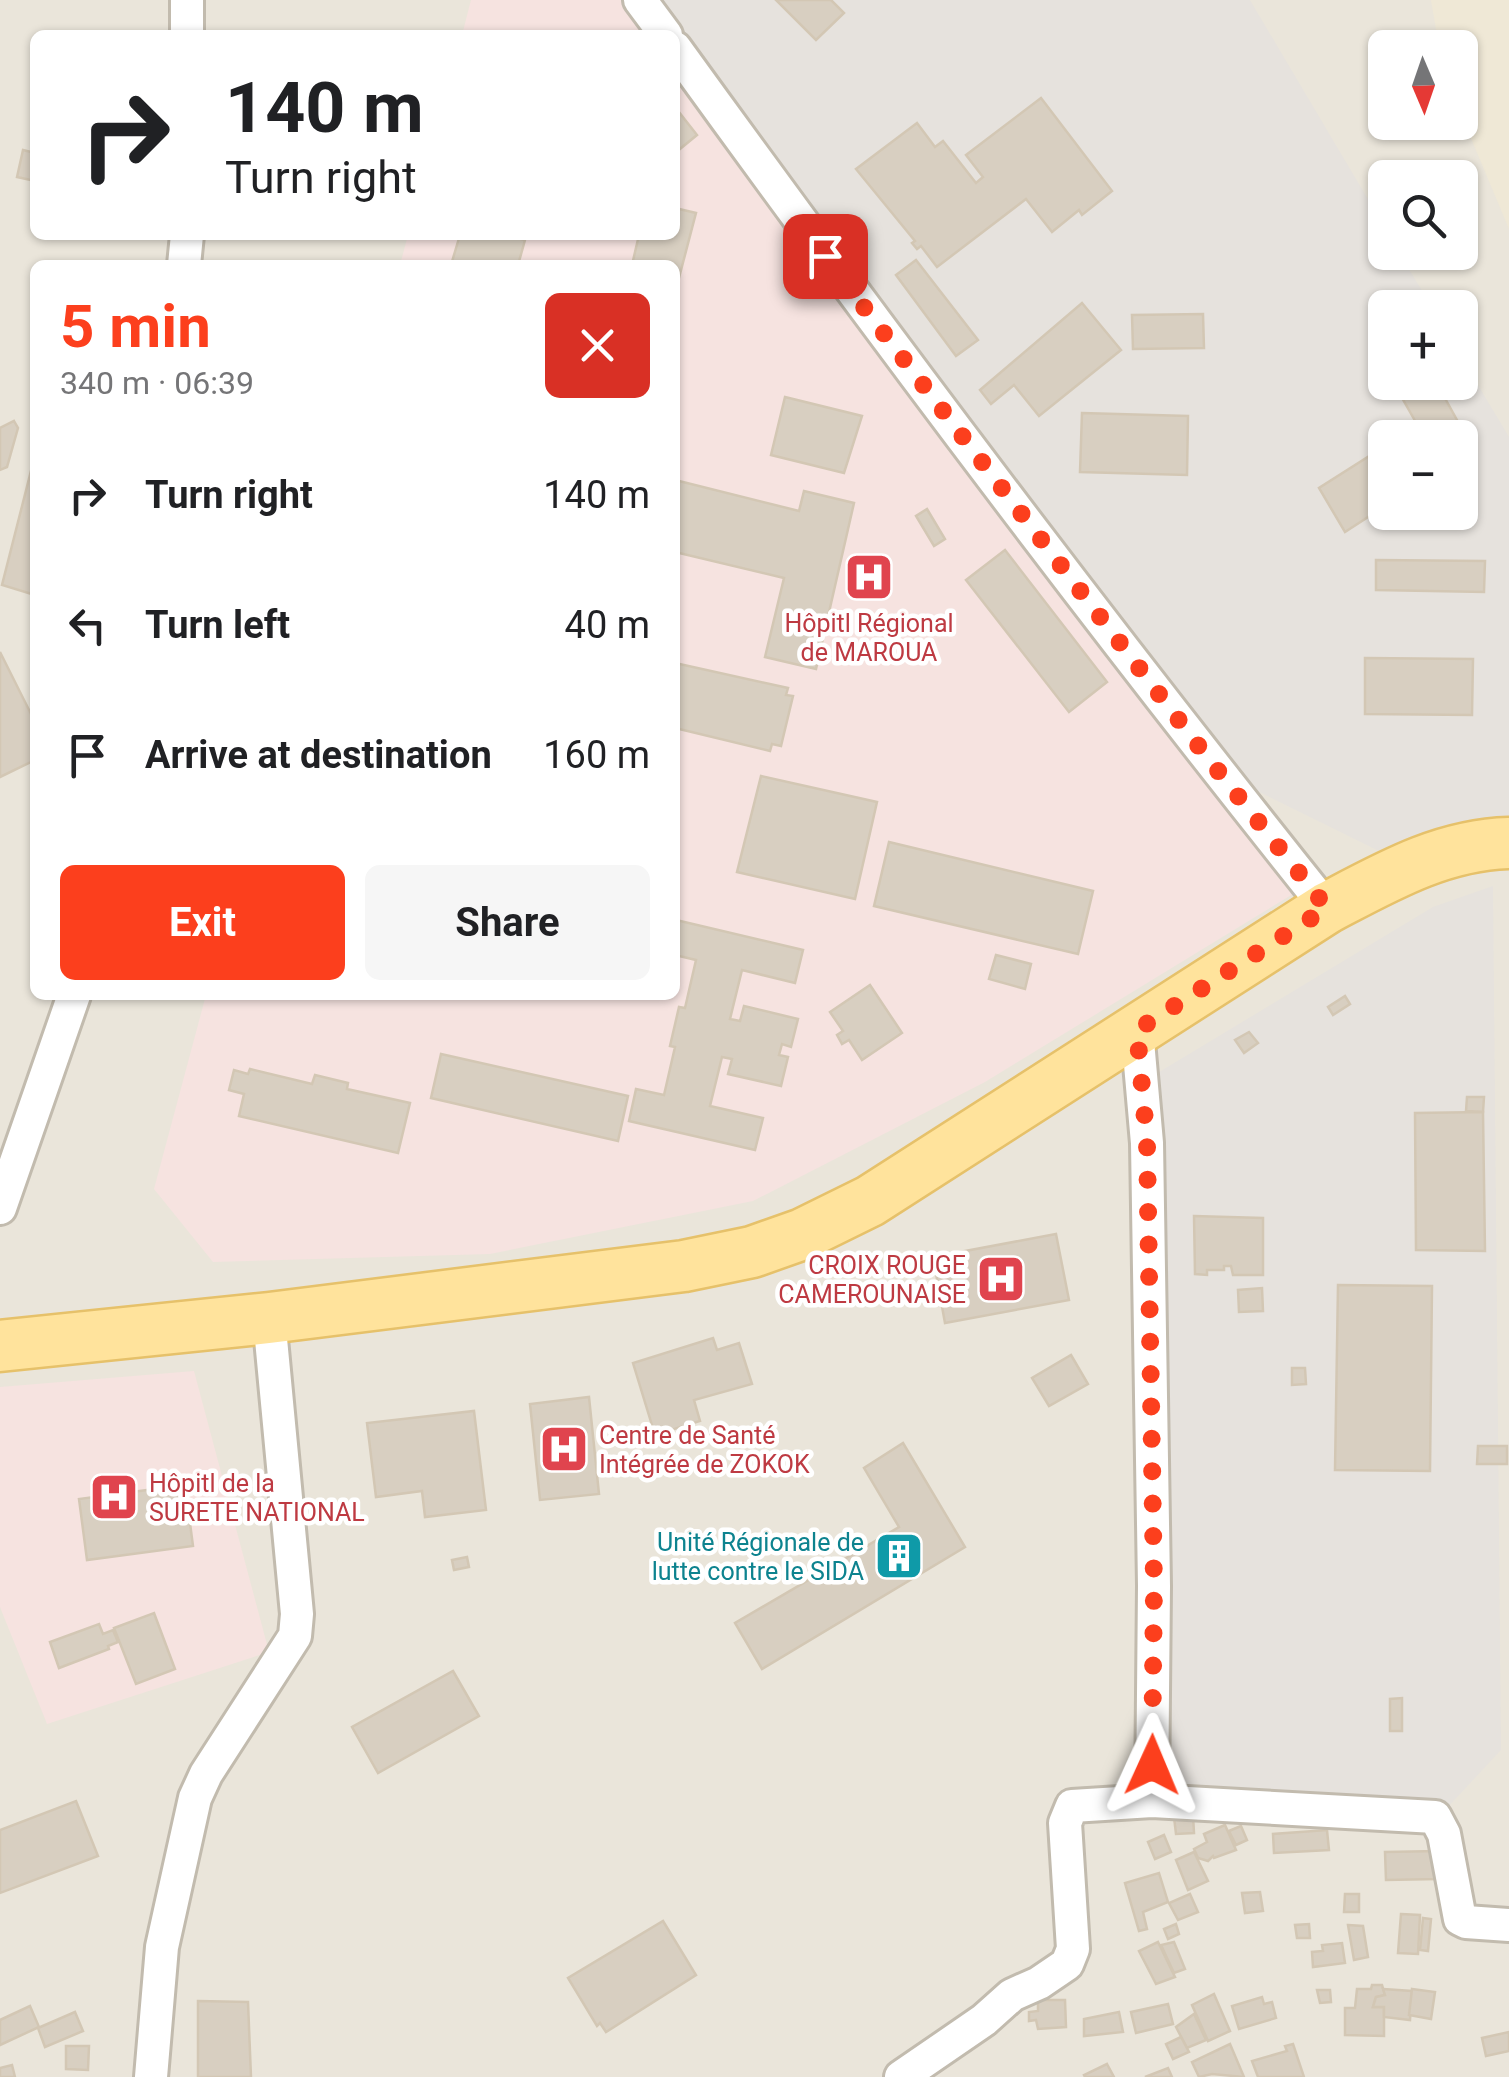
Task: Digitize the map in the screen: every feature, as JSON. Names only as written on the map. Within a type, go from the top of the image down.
[{"type":"main road","points":[[0,1346],[269,1318],[684,1266],[752,1252],[803,1234],[870,1202],[1327,908],[1405,866],[1456,849],[1509,843]]},
{"type":"street","points":[[187,0],[187,30]]},
{"type":"street","points":[[640,0],[662,30]]},
{"type":"street","points":[[680,55],[868,315],[1327,908]]},
{"type":"street","points":[[0,1208],[72,1000]]},
{"type":"street","points":[[1137,1030],[1148,1162],[1154,1586],[1152,1801]]},
{"type":"street","points":[[150,2077],[162,1947],[195,1798],[206,1774],[294,1636],[297,1614],[269,1318]]},
{"type":"street","points":[[901,2077],[984,2020],[1012,1995],[1067,1964],[1073,1949],[1066,1823],[1072,1806],[1152,1801],[1435,1817],[1444,1834],[1460,1919],[1509,1925]]},
{"type":"shaded area","points":[[0,0],[1509,0],[1509,2077],[0,2077]]},
{"type":"shaded area","points":[[471,0],[622,0],[644,30],[463,30]]},
{"type":"shaded area","points":[[655,0],[1250,0],[1368,199],[1368,270],[1409,270],[1422,290],[1368,290],[1368,400],[1478,400],[1478,385],[1509,437],[1509,819],[1381,852],[1235,780]]},
{"type":"shaded area","points":[[1431,0],[1509,0],[1509,229],[1472,140],[1478,140],[1478,30],[1436,30]]},
{"type":"shaded area","name":"Hôpitl Régional de MAROUA","points":[[680,77],[1301,889],[985,1082],[753,1201],[490,1254],[213,1262],[154,1189],[205,1000],[680,1000],[680,260],[401,260],[407,240],[680,240]]},
{"type":"shaded area","points":[[1493,886],[1501,1750],[1446,1809],[1159,1790],[1151,1077],[1433,907]]},
{"type":"shaded area","name":"Hôpitl de la SURETE NATIONAL","points":[[194,1371],[269,1652],[47,1724],[0,1607],[0,1387]]},
{"type":"building","points":[[776,0],[831,0],[844,13],[816,40]]},
{"type":"building","points":[[1041,98],[1112,191],[1052,232],[1026,199],[937,267],[921,246],[917,249],[912,243],[915,241],[856,169],[917,123],[935,147],[943,141],[976,183],[983,177],[966,155]]},
{"type":"building","points":[[680,113],[697,135],[680,149]]},
{"type":"building","points":[[23,150],[30,152],[30,180],[17,177]]},
{"type":"building","points":[[680,209],[696,213],[680,274],[680,260],[633,260],[638,240],[680,240]]},
{"type":"building","points":[[458,240],[525,240],[519,260],[452,260]]},
{"type":"building","points":[[916,260],[978,340],[956,356],[896,275]]},
{"type":"building","points":[[1082,303],[1121,350],[1039,416],[1014,385],[991,404],[980,390]]},
{"type":"building","points":[[1203,314],[1204,348],[1133,349],[1132,315]]},
{"type":"building","points":[[785,397],[862,416],[844,473],[771,455]]},
{"type":"building","points":[[1403,400],[1446,400],[1457,420],[1415,420]]},
{"type":"building","points":[[1082,413],[1188,416],[1187,475],[1080,472]]},
{"type":"building","points":[[14,421],[18,428],[7,467],[0,470],[0,428]]},
{"type":"building","points":[[1368,457],[1368,517],[1345,532],[1319,488]]},
{"type":"building","points":[[30,475],[30,593],[2,585]]},
{"type":"building","points":[[680,481],[799,511],[804,491],[854,503],[816,669],[765,657],[784,578],[680,553]]},
{"type":"building","points":[[927,509],[945,539],[934,546],[916,516]]},
{"type":"building","points":[[1005,550],[1107,682],[1069,712],[966,580]]},
{"type":"building","points":[[1376,560],[1485,561],[1484,592],[1376,590]]},
{"type":"building","points":[[0,652],[30,712],[30,762],[0,777]]},
{"type":"building","points":[[1365,658],[1473,659],[1472,715],[1365,714]]},
{"type":"building","points":[[680,664],[788,688],[786,695],[793,696],[781,746],[772,744],[770,751],[680,729]]},
{"type":"building","points":[[761,776],[877,802],[855,899],[737,872]]},
{"type":"building","points":[[889,842],[1093,891],[1078,954],[874,906]]},
{"type":"building","points":[[680,921],[803,950],[795,983],[742,970],[730,1019],[740,1021],[744,1006],[798,1019],[791,1047],[782,1044],[779,1055],[788,1057],[781,1086],[728,1074],[732,1059],[722,1057],[710,1106],[763,1118],[755,1150],[629,1121],[636,1089],[664,1095],[679,1007],[685,1008],[696,960],[680,956]]},
{"type":"building","points":[[996,955],[1031,964],[1025,989],[989,979]]},
{"type":"building","points":[[870,985],[902,1033],[862,1060],[849,1040],[842,1044],[837,1035],[843,1031],[830,1012]]},
{"type":"building","points":[[1345,996],[1350,1004],[1333,1015],[1328,1007]]},
{"type":"building","points":[[1249,1032],[1258,1043],[1244,1053],[1235,1040]]},
{"type":"building","points":[[441,1054],[628,1096],[618,1141],[431,1098]]},
{"type":"building","points":[[250,1069],[312,1084],[315,1075],[348,1083],[347,1089],[410,1103],[398,1153],[239,1116],[244,1094],[229,1090],[234,1070],[248,1074]]},
{"type":"building","points":[[1467,1097],[1484,1097],[1483,1112],[1466,1111]]},
{"type":"building","points":[[1483,1112],[1485,1251],[1416,1250],[1415,1113]]},
{"type":"building","points":[[1194,1216],[1263,1218],[1263,1275],[1233,1275],[1231,1266],[1207,1270],[1207,1275],[1195,1274]]},
{"type":"building","name":"CROIX ROUGE CAMEROUNAISE","points":[[1056,1234],[1069,1300],[945,1323],[933,1257]]},
{"type":"building","points":[[1338,1285],[1432,1286],[1430,1471],[1335,1470]]},
{"type":"building","points":[[1262,1288],[1263,1311],[1239,1312],[1238,1290]]},
{"type":"building","points":[[713,1338],[717,1350],[739,1343],[752,1384],[694,1400],[700,1421],[655,1435],[633,1363]]},
{"type":"building","points":[[1071,1355],[1088,1384],[1049,1406],[1032,1378]]},
{"type":"building","points":[[1292,1368],[1305,1368],[1306,1384],[1292,1385]]},
{"type":"building","name":"Centre de Santé Intégrée de ZOKOK","points":[[589,1397],[599,1494],[540,1500],[530,1404]]},
{"type":"building","points":[[474,1411],[486,1510],[425,1517],[422,1491],[376,1497],[367,1423]]},
{"type":"building","name":"Unité Régionale de lutte contre le SIDA","points":[[903,1443],[965,1547],[762,1669],[735,1623],[899,1527],[864,1468]]},
{"type":"building","points":[[1478,1446],[1507,1446],[1507,1464],[1477,1464]]},
{"type":"building","points":[[185,1485],[193,1546],[87,1560],[79,1499]]},
{"type":"building","points":[[467,1557],[469,1567],[454,1570],[452,1560]]},
{"type":"building","points":[[154,1613],[175,1669],[136,1684],[114,1628]]},
{"type":"building","points":[[99,1624],[103,1634],[113,1630],[118,1642],[59,1668],[50,1642]]},
{"type":"building","points":[[453,1671],[479,1716],[378,1773],[352,1727]]},
{"type":"building","points":[[1402,1698],[1402,1731],[1390,1731],[1390,1699]]},
{"type":"building","points":[[76,1801],[98,1856],[0,1893],[0,1830]]},
{"type":"building","points":[[1193,1815],[1194,1833],[1176,1834],[1174,1817]]},
{"type":"building","points":[[1225,1825],[1236,1850],[1208,1861],[1198,1858],[1194,1849],[1207,1842],[1204,1834]]},
{"type":"building","points":[[1241,1826],[1247,1840],[1236,1845],[1229,1831]]},
{"type":"building","points":[[1327,1830],[1329,1850],[1274,1853],[1273,1834]]},
{"type":"building","points":[[1164,1835],[1171,1852],[1155,1859],[1148,1842]]},
{"type":"building","points":[[1438,1851],[1438,1879],[1386,1880],[1385,1852]]},
{"type":"building","points":[[1194,1852],[1208,1881],[1188,1890],[1176,1860]]},
{"type":"building","points":[[1159,1873],[1168,1902],[1143,1912],[1147,1929],[1139,1931],[1125,1883]]},
{"type":"building","points":[[1260,1892],[1263,1911],[1245,1913],[1242,1893]]},
{"type":"building","points":[[1190,1894],[1198,1912],[1178,1920],[1169,1903]]},
{"type":"building","points":[[1345,1894],[1359,1894],[1359,1912],[1344,1912]]},
{"type":"building","points":[[1401,1914],[1420,1915],[1418,1954],[1398,1953]]},
{"type":"building","points":[[1423,1918],[1431,1919],[1428,1951],[1420,1950]]},
{"type":"building","points":[[663,1921],[696,1975],[606,2032],[600,2023],[597,2026],[568,1978]]},
{"type":"building","points":[[1176,1924],[1179,1934],[1168,1939],[1164,1929]]},
{"type":"building","points":[[1309,1924],[1310,1938],[1297,1938],[1295,1925]]},
{"type":"building","points":[[1348,1925],[1363,1926],[1368,1957],[1354,1960]]},
{"type":"building","points":[[1158,1942],[1175,1977],[1156,1984],[1139,1951]]},
{"type":"building","points":[[1174,1942],[1185,1969],[1174,1973],[1161,1945]]},
{"type":"building","points":[[1342,1943],[1345,1963],[1313,1967],[1312,1952],[1323,1951],[1322,1945]]},
{"type":"building","points":[[1372,1985],[1382,1985],[1385,1995],[1376,1997],[1373,2007],[1384,2007],[1384,2036],[1345,2035],[1345,2008],[1355,2008],[1357,1989],[1371,1989]]},
{"type":"building","points":[[1383,1989],[1412,1991],[1410,2020],[1384,2017],[1384,2007],[1373,2007],[1376,1997],[1385,1995]]},
{"type":"building","points":[[1412,1989],[1435,1992],[1431,2019],[1409,2015]]},
{"type":"building","points":[[1317,1990],[1330,1990],[1331,2002],[1320,2003]]},
{"type":"building","points":[[1214,1994],[1230,2031],[1208,2041],[1192,2005]]},
{"type":"building","points":[[1262,1997],[1264,2004],[1272,2002],[1276,2018],[1239,2029],[1232,2006]]},
{"type":"building","points":[[1038,2000],[1065,2000],[1066,2027],[1038,2029],[1036,2020],[1029,2021],[1029,2012],[1038,2011]]},
{"type":"building","points":[[198,2001],[248,2002],[251,2077],[198,2077]]},
{"type":"building","points":[[1168,2004],[1173,2024],[1136,2033],[1131,2012]]},
{"type":"building","points":[[30,2006],[39,2027],[0,2045],[0,2020]]},
{"type":"building","points":[[75,2012],[83,2031],[45,2047],[38,2028]]},
{"type":"building","points":[[1119,2012],[1123,2032],[1084,2036],[1084,2019]]},
{"type":"building","points":[[1194,2014],[1206,2040],[1187,2048],[1176,2027]]},
{"type":"building","points":[[1509,2032],[1509,2051],[1486,2056],[1482,2038]]},
{"type":"building","points":[[1181,2037],[1189,2052],[1173,2059],[1166,2044]]},
{"type":"building","points":[[1230,2044],[1244,2077],[1199,2077],[1192,2062]]},
{"type":"building","points":[[1293,2044],[1304,2077],[1258,2077],[1252,2061],[1287,2051],[1285,2046]]},
{"type":"building","points":[[66,2046],[89,2046],[88,2070],[66,2069]]},
{"type":"building","points":[[1107,2064],[1114,2077],[1085,2077],[1084,2075]]},
{"type":"building","points":[[12,2065],[15,2077],[0,2077],[0,2068]]},
{"type":"building","points":[[1168,2068],[1172,2077],[1145,2077]]},
{"type":"place","name":"Hôpitl Régional de MAROUA","points":[[869,577]]},
{"type":"place","name":"CROIX ROUGE CAMEROUNAISE","points":[[1001,1279]]},
{"type":"place","name":"Centre de Santé Intégrée de ZOKOK","points":[[564,1449]]},
{"type":"place","name":"Hôpitl de la SURETE NATIONAL","points":[[114,1497]]},
{"type":"place","name":"Unité Régionale de lutte contre le SIDA","points":[[899,1556]]},
{"type":"route","points":[[825,256],[1327,908],[1137,1030],[1147,1143],[1154,1586],[1152,1765]]}]
